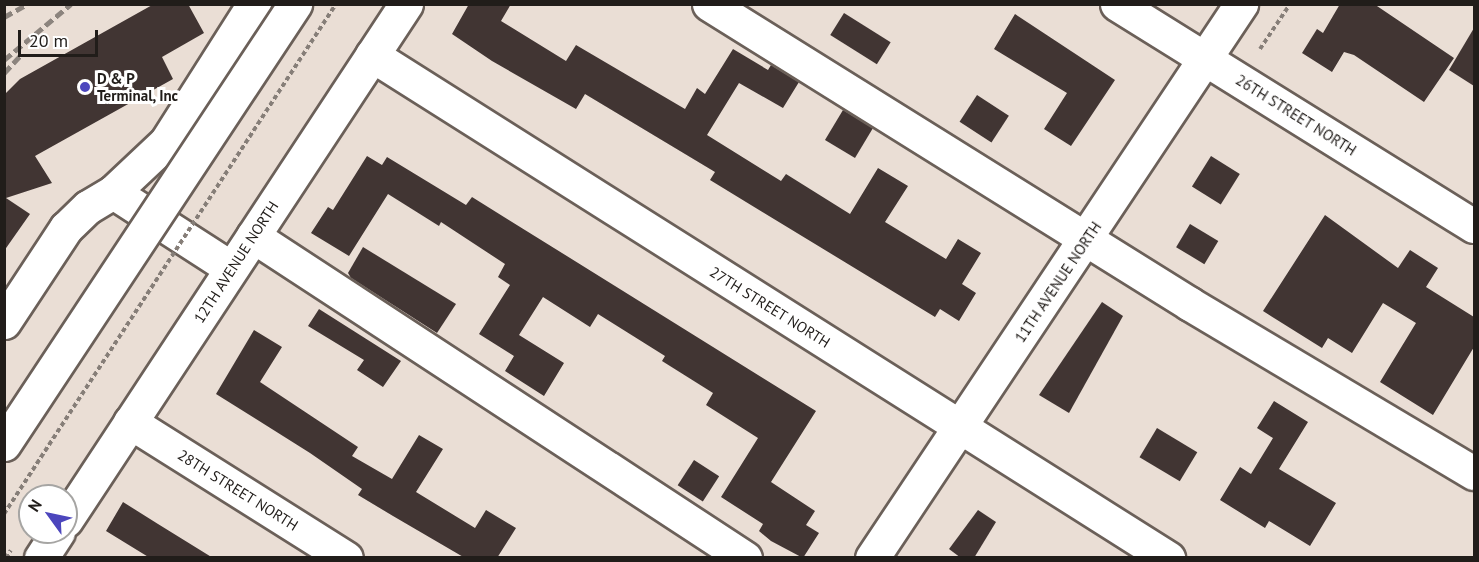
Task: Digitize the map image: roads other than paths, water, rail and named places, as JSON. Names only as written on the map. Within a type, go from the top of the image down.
[{"type":"street","points":[[4,322],[66,228],[88,207],[113,192],[166,142],[254,4]]},
{"type":"street","points":[[4,444],[295,4]]},
{"type":"street","name":"12TH AVENUE NORTH","points":[[78,502],[406,4]]},
{"type":"street","points":[[709,4],[1086,239],[1474,473]]},
{"type":"street","name":"26TH STREET NORTH","points":[[1116,4],[1474,226]]},
{"type":"street","name":"11TH AVENUE NORTH","points":[[872,558],[1241,4]]},
{"type":"street","name":"27TH STREET NORTH","points":[[372,55],[1168,558]]},
{"type":"street","points":[[113,192],[231,268]]},
{"type":"street","points":[[253,236],[745,558]]},
{"type":"street","name":"28TH STREET NORTH","points":[[130,422],[346,558]]},
{"type":"street","points":[[41,558],[50,544]]},
{"type":"railway","points":[[4,17],[27,4]]},
{"type":"railway","points":[[4,60],[71,4]]},
{"type":"railway","points":[[4,73],[21,55]]},
{"type":"place","name":"D & P Terminal, Inc","points":[[85,87]]}]
